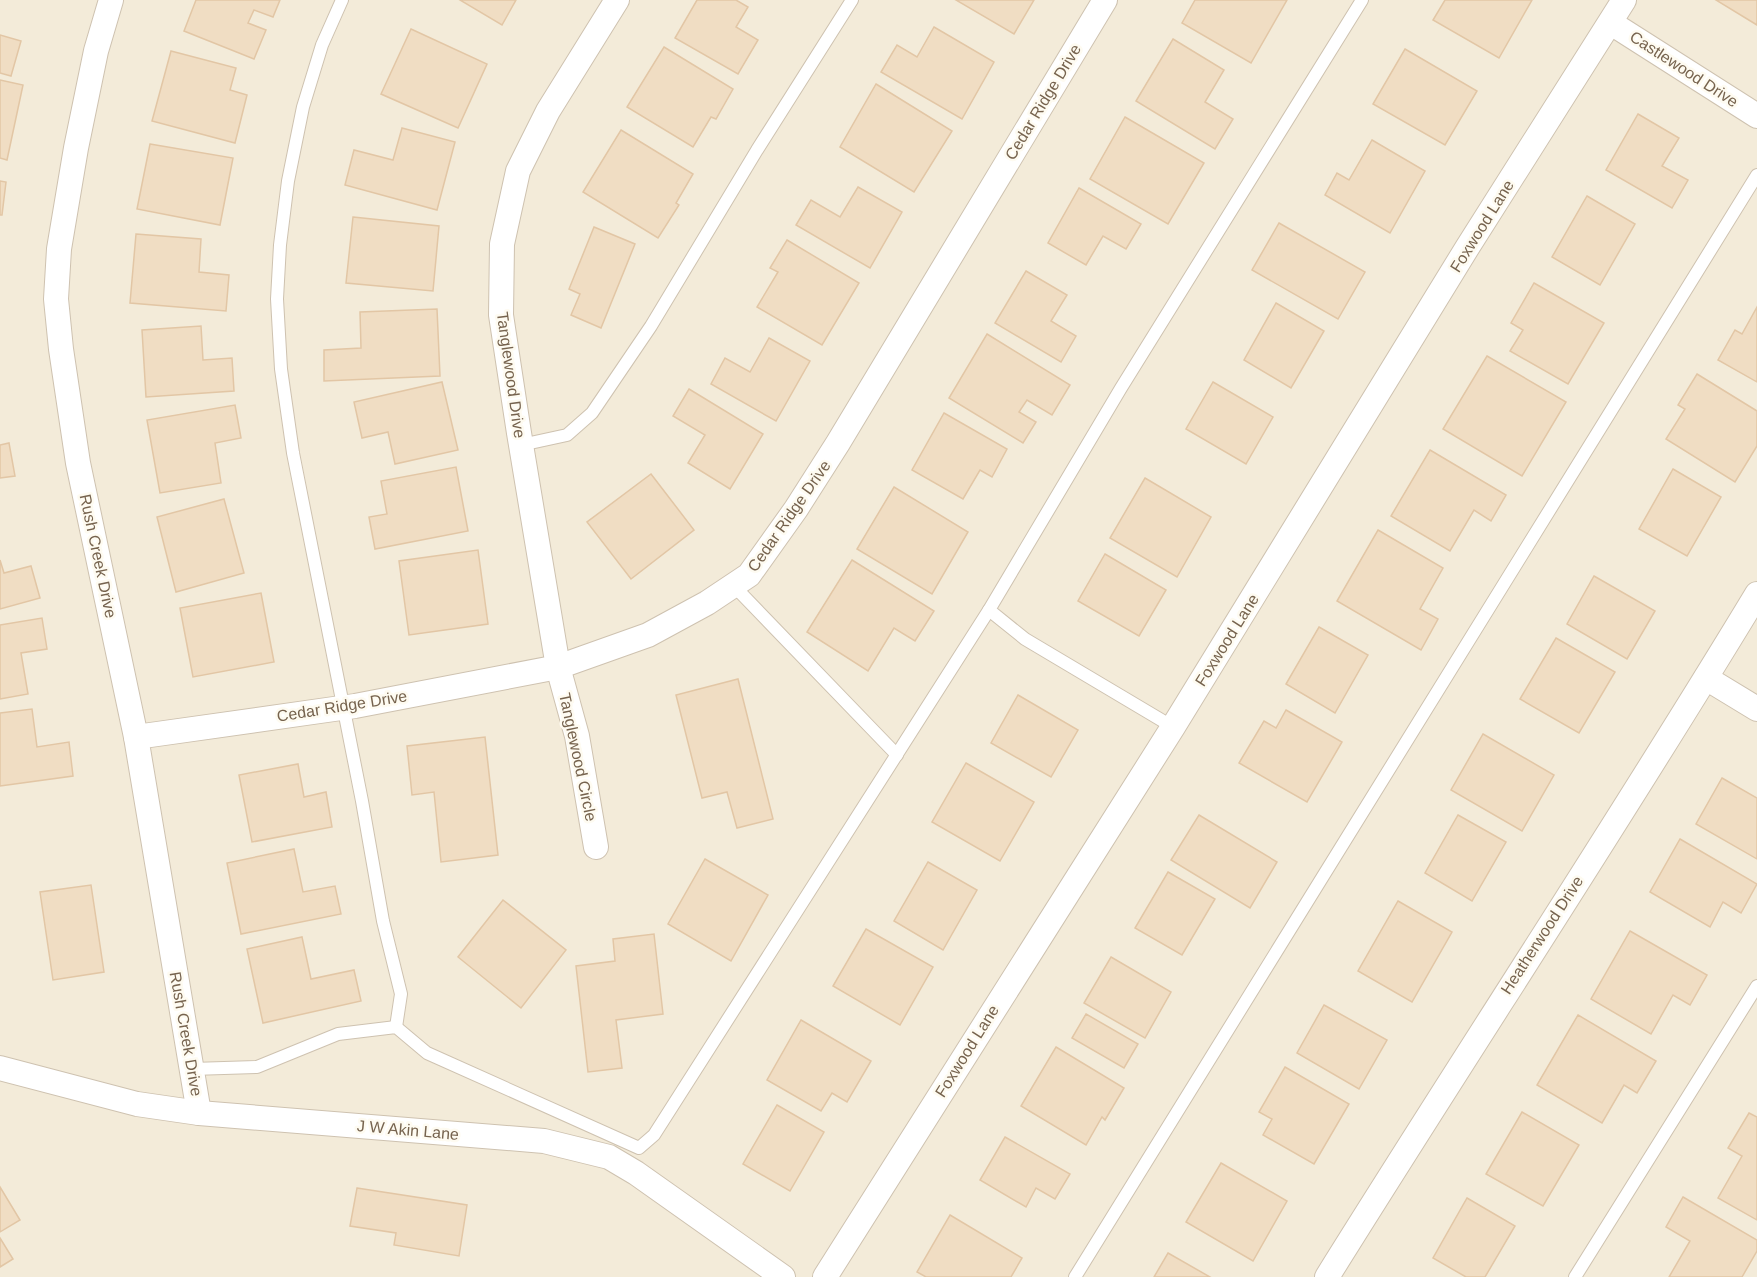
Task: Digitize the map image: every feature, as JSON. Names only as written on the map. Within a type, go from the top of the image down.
[{"type":"street","name":"Rush Creek Drive","points":[[111,0],[96,51],[76,148],[59,249],[56,299],[78,463],[136,737],[199,1113]]},
{"type":"street","name":"Tanglewood Drive","points":[[558,667],[520,445],[501,315],[502,244],[518,171],[548,111],[617,0]]},
{"type":"street","name":"Cedar Ridge Drive","points":[[136,737],[344,708],[558,667],[648,635],[707,603],[749,575],[796,509],[838,443],[1105,0]]},
{"type":"street","name":"Foxwood Lane","points":[[825,1277],[1173,727],[1467,248],[1624,0]]},
{"type":"street","name":"Castlewood Drive","points":[[1611,23],[1757,116]]},
{"type":"street","name":"Heatherwood Drive","points":[[1327,1277],[1757,594]]},
{"type":"street","name":"Tanglewood Circle","points":[[558,667],[577,736],[596,847]]},
{"type":"street","points":[[1706,678],[1757,709]]},
{"type":"street","name":"J W Akin Lane","points":[[0,1068],[136,1104],[199,1113],[544,1142],[609,1157],[636,1173],[783,1277]]},
{"type":"lane","points":[[342,0],[322,45],[303,106],[288,181],[280,245],[277,299],[281,369],[293,453],[362,801],[383,921],[401,994],[396,1027]]},
{"type":"lane","points":[[520,445],[567,435],[592,413],[651,326],[757,150],[852,0]]},
{"type":"lane","points":[[192,1069],[256,1067],[338,1034],[396,1027],[427,1053],[639,1148],[654,1136],[989,610],[1121,388],[1362,0]]},
{"type":"lane","points":[[1075,1277],[1757,175]]},
{"type":"lane","points":[[733,585],[897,755]]},
{"type":"lane","points":[[989,610],[1025,639],[1173,727]]},
{"type":"lane","points":[[1575,1277],[1757,986]]},
{"type":"shaded area","points":[[0,0],[1757,0],[1757,1277],[0,1277]]},
{"type":"building","points":[[196,0],[280,0],[273,17],[254,10],[248,23],[266,30],[254,59],[184,31]]},
{"type":"building","points":[[460,0],[516,0],[502,25]]},
{"type":"building","points":[[697,0],[736,0],[748,7],[736,27],[758,40],[738,74],[675,38]]},
{"type":"building","points":[[956,0],[1034,0],[1014,34]]},
{"type":"building","points":[[1195,0],[1287,0],[1251,63],[1182,23]]},
{"type":"building","points":[[1445,0],[1532,0],[1499,58],[1433,20]]},
{"type":"building","points":[[1716,0],[1757,0],[1757,25]]},
{"type":"building","points":[[934,27],[994,62],[962,119],[881,72],[897,45],[917,57]]},
{"type":"building","points":[[411,29],[487,64],[458,128],[381,94]]},
{"type":"building","points":[[0,35],[21,41],[11,76],[0,73]]},
{"type":"building","points":[[1173,39],[1224,70],[1205,102],[1233,119],[1215,149],[1136,101]]},
{"type":"building","points":[[664,47],[733,89],[716,119],[711,117],[693,147],[627,107]]},
{"type":"building","points":[[1405,49],[1477,91],[1445,145],[1373,104]]},
{"type":"building","points":[[171,51],[236,68],[230,90],[247,95],[235,143],[152,121]]},
{"type":"building","points":[[0,80],[23,85],[7,160],[0,158]]},
{"type":"building","points":[[876,84],[952,131],[914,192],[840,147]]},
{"type":"building","points":[[1638,114],[1679,138],[1662,166],[1688,180],[1672,208],[1606,170]]},
{"type":"building","points":[[1125,117],[1204,163],[1168,224],[1090,179]]},
{"type":"building","points":[[402,128],[455,142],[437,210],[345,185],[354,150],[393,160]]},
{"type":"building","points":[[621,130],[693,174],[676,203],[679,205],[658,238],[583,192]]},
{"type":"building","points":[[1372,140],[1425,171],[1390,233],[1325,195],[1337,173],[1349,180]]},
{"type":"building","points":[[150,144],[233,158],[220,225],[137,209]]},
{"type":"building","points":[[0,181],[6,182],[2,215],[0,215]]},
{"type":"building","points":[[858,187],[902,212],[870,268],[796,225],[811,200],[840,217]]},
{"type":"building","points":[[1079,188],[1141,224],[1126,249],[1103,236],[1086,265],[1048,243]]},
{"type":"building","points":[[1587,196],[1635,224],[1600,285],[1552,257]]},
{"type":"building","points":[[353,217],[439,226],[433,291],[346,283]]},
{"type":"building","points":[[1279,223],[1365,272],[1338,319],[1252,270]]},
{"type":"building","points":[[594,227],[635,244],[601,328],[571,315],[580,294],[569,289]]},
{"type":"building","points":[[136,234],[201,239],[199,272],[229,275],[226,311],[130,303]]},
{"type":"building","points":[[787,240],[859,283],[822,345],[757,307],[778,272],[770,268]]},
{"type":"building","points":[[1026,271],[1067,295],[1051,321],[1076,336],[1061,362],[995,323]]},
{"type":"building","points":[[1534,283],[1604,323],[1568,384],[1510,351],[1523,330],[1511,323]]},
{"type":"building","points":[[1276,303],[1324,331],[1291,388],[1244,360]]},
{"type":"building","points":[[1757,307],[1757,382],[1718,360],[1735,330],[1742,334]]},
{"type":"building","points":[[437,309],[440,376],[324,381],[324,350],[361,348],[360,312]]},
{"type":"building","points":[[201,326],[203,360],[232,358],[234,391],[146,397],[142,330]]},
{"type":"building","points":[[987,334],[1070,385],[1052,415],[1027,400],[1019,412],[1036,422],[1023,443],[949,398]]},
{"type":"building","points":[[769,338],[810,361],[776,421],[711,384],[725,358],[750,372]]},
{"type":"building","points":[[1487,356],[1566,402],[1522,476],[1443,429]]},
{"type":"building","points":[[1697,374],[1757,411],[1757,446],[1735,482],[1666,439],[1685,409],[1678,405]]},
{"type":"building","points":[[442,382],[458,450],[395,464],[388,432],[362,438],[354,402]]},
{"type":"building","points":[[1213,382],[1273,417],[1246,464],[1186,429]]},
{"type":"building","points":[[689,389],[763,434],[730,489],[688,463],[705,435],[673,416]]},
{"type":"building","points":[[235,405],[241,438],[215,443],[221,483],[160,493],[147,420]]},
{"type":"building","points":[[944,413],[1007,449],[992,477],[980,470],[963,499],[912,470]]},
{"type":"building","points":[[9,443],[15,476],[0,478],[0,445]]},
{"type":"building","points":[[1430,450],[1506,495],[1491,521],[1474,510],[1450,551],[1391,516]]},
{"type":"building","points":[[456,467],[468,531],[375,549],[369,517],[387,514],[381,481]]},
{"type":"building","points":[[1673,469],[1721,497],[1687,556],[1639,529]]},
{"type":"building","points":[[651,474],[694,530],[631,579],[587,522]]},
{"type":"building","points":[[1145,478],[1211,517],[1177,577],[1110,538]]},
{"type":"building","points":[[894,487],[968,532],[932,594],[857,549]]},
{"type":"building","points":[[224,499],[244,573],[176,592],[157,517]]},
{"type":"building","points":[[1378,530],[1443,568],[1420,609],[1438,619],[1421,650],[1337,601]]},
{"type":"building","points":[[478,550],[488,624],[409,635],[399,561]]},
{"type":"building","points":[[1105,554],[1166,590],[1139,636],[1078,601]]},
{"type":"building","points":[[0,560],[4,573],[31,566],[40,598],[0,609]]},
{"type":"building","points":[[852,560],[934,611],[915,641],[894,628],[868,671],[807,632]]},
{"type":"building","points":[[1594,576],[1655,611],[1627,659],[1567,624]]},
{"type":"building","points":[[261,593],[274,662],[193,677],[180,608]]},
{"type":"building","points":[[42,618],[47,649],[21,653],[28,694],[0,699],[0,625]]},
{"type":"building","points":[[1319,627],[1368,655],[1335,713],[1286,684]]},
{"type":"building","points":[[1556,638],[1615,672],[1579,733],[1520,699]]},
{"type":"building","points":[[738,679],[773,819],[737,828],[727,792],[702,798],[676,695]]},
{"type":"building","points":[[1018,695],[1078,730],[1051,777],[991,743]]},
{"type":"building","points":[[32,709],[37,747],[69,742],[73,776],[0,786],[0,713]]},
{"type":"building","points":[[1286,710],[1342,742],[1307,802],[1239,763],[1264,721],[1276,728]]},
{"type":"building","points":[[1483,734],[1554,775],[1522,831],[1451,790]]},
{"type":"building","points":[[485,737],[498,855],[441,862],[434,792],[412,795],[407,746]]},
{"type":"building","points":[[966,763],[1034,802],[1000,861],[932,822]]},
{"type":"building","points":[[298,764],[304,797],[326,792],[332,827],[252,842],[239,775]]},
{"type":"building","points":[[1722,778],[1757,798],[1757,859],[1696,824]]},
{"type":"building","points":[[1199,815],[1277,862],[1250,908],[1171,860]]},
{"type":"building","points":[[1458,815],[1506,842],[1472,901],[1425,873]]},
{"type":"building","points":[[1680,839],[1757,884],[1741,913],[1723,902],[1710,927],[1650,892]]},
{"type":"building","points":[[294,849],[303,892],[335,886],[341,914],[241,934],[227,863]]},
{"type":"building","points":[[705,859],[768,895],[731,961],[668,924]]},
{"type":"building","points":[[928,862],[977,890],[943,950],[894,921]]},
{"type":"building","points":[[1168,872],[1215,899],[1182,955],[1135,928]]},
{"type":"building","points":[[91,885],[104,972],[53,980],[40,892]]},
{"type":"building","points":[[503,900],[566,950],[521,1008],[458,957]]},
{"type":"building","points":[[1398,901],[1452,932],[1412,1002],[1358,971]]},
{"type":"building","points":[[866,929],[933,967],[900,1025],[833,986]]},
{"type":"building","points":[[1630,931],[1707,975],[1690,1005],[1673,995],[1651,1034],[1591,999]]},
{"type":"building","points":[[654,934],[663,1014],[616,1020],[622,1068],[588,1072],[576,966],[615,961],[613,939]]},
{"type":"building","points":[[302,937],[311,979],[354,970],[361,1001],[263,1023],[247,949]]},
{"type":"building","points":[[1111,957],[1171,992],[1145,1038],[1084,1003]]},
{"type":"building","points":[[1324,1005],[1387,1040],[1359,1089],[1297,1053]]},
{"type":"building","points":[[1086,1014],[1138,1044],[1124,1068],[1072,1038]]},
{"type":"building","points":[[1578,1015],[1656,1061],[1637,1093],[1624,1085],[1602,1123],[1537,1085]]},
{"type":"building","points":[[801,1020],[871,1061],[847,1102],[832,1093],[821,1111],[767,1080]]},
{"type":"building","points":[[1056,1047],[1124,1088],[1105,1120],[1102,1117],[1086,1145],[1021,1106]]},
{"type":"building","points":[[1285,1067],[1349,1104],[1314,1164],[1263,1135],[1272,1119],[1259,1112]]},
{"type":"building","points":[[777,1105],[824,1132],[790,1191],[743,1164]]},
{"type":"building","points":[[1522,1112],[1579,1145],[1543,1206],[1486,1174]]},
{"type":"building","points":[[1749,1113],[1757,1117],[1757,1220],[1718,1198],[1742,1156],[1728,1148]]},
{"type":"building","points":[[1005,1137],[1070,1174],[1055,1199],[1036,1188],[1026,1207],[980,1180]]},
{"type":"building","points":[[1221,1163],[1287,1201],[1253,1261],[1186,1222]]},
{"type":"building","points":[[0,1187],[20,1220],[0,1232]]},
{"type":"building","points":[[357,1188],[467,1205],[459,1256],[394,1245],[396,1233],[350,1226]]},
{"type":"building","points":[[1683,1197],[1757,1240],[1757,1251],[1742,1277],[1669,1277],[1690,1241],[1666,1227]]},
{"type":"building","points":[[1467,1198],[1515,1226],[1485,1277],[1466,1277],[1433,1258]]},
{"type":"building","points":[[950,1215],[1022,1258],[1011,1277],[926,1277],[917,1272]]},
{"type":"building","points":[[0,1238],[13,1259],[0,1267]]},
{"type":"building","points":[[1168,1253],[1210,1277],[1154,1277]]}]
